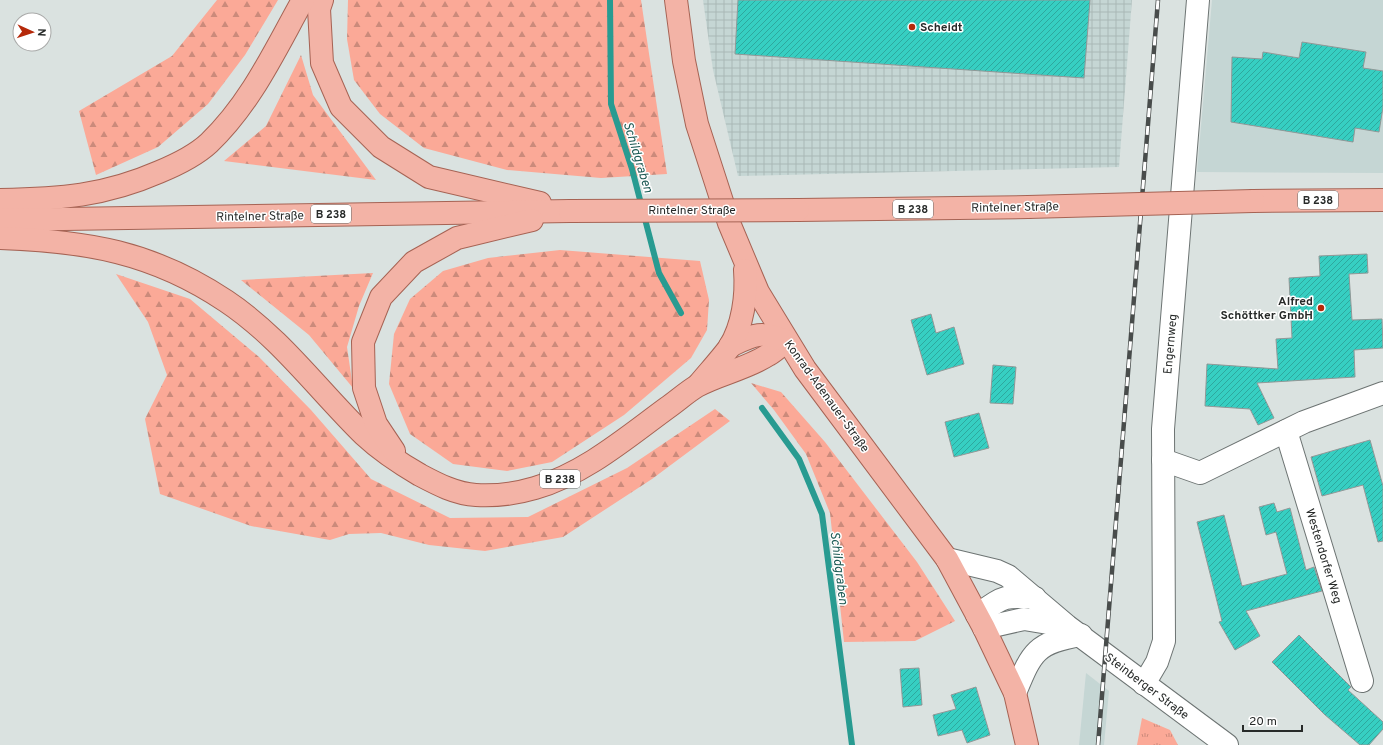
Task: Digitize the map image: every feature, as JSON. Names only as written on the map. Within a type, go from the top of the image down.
[{"type":"main road","points":[[0,200],[47,199],[93,194],[135,182],[179,164],[208,144],[232,118],[262,76],[304,0]]},
{"type":"main road","name":"B 238","points":[[322,0],[319,9],[322,63],[341,107],[381,147],[429,177],[570,211]]},
{"type":"main road","name":"Konrad-Adenauer-Straße","points":[[676,0],[684,60],[697,124],[729,223],[758,292],[786,341],[805,369],[947,559],[981,621],[1014,693],[1027,745]]},
{"type":"main road","name":"Rintelner Straße","points":[[0,220],[570,211],[1028,207],[1254,201],[1383,200]]},
{"type":"main road","name":"B 238","points":[[404,466],[376,424],[364,388],[363,342],[381,297],[414,262],[457,238],[570,211]]},
{"type":"main road","name":"B 238","points":[[0,238],[45,240],[95,246],[125,252],[163,266],[226,301],[278,344],[365,436],[404,466],[430,481],[453,490],[474,495],[516,493],[537,488],[562,478],[594,461],[697,386],[769,355],[786,341]]},
{"type":"main road","name":"B 238","points":[[697,386],[730,346],[739,323],[744,301],[745,278],[742,255]]},
{"type":"main road","name":"B 238","points":[[730,346],[754,334],[761,334],[786,341]]},
{"type":"street","name":"Engernweg","points":[[1144,684],[1157,662],[1164,641],[1163,429],[1198,0]]},
{"type":"street","points":[[1163,460],[1200,473],[1304,422],[1383,393]]},
{"type":"street","name":"Westendorfer Weg","points":[[1286,431],[1362,681]]},
{"type":"street","name":"Steinberger Straße","points":[[947,559],[997,571],[1008,576],[1074,631],[1227,745]]},
{"type":"street","points":[[981,621],[1003,597],[1015,596],[1035,598]]},
{"type":"street","name":"Steinberger Straße","points":[[981,621],[1024,619],[1074,631]]},
{"type":"street","points":[[1014,693],[1028,660],[1040,649],[1056,639],[1074,631]]},
{"type":"shaded area","points":[[703,0],[1132,0],[1119,167],[738,176],[713,70]]},
{"type":"shaded area","points":[[1212,0],[1383,0],[1383,173],[1197,172]]},
{"type":"shaded area","points":[[1086,673],[1109,691],[1104,745],[1079,745]]},
{"type":"green space","points":[[217,0],[278,0],[245,55],[208,104],[158,147],[96,175],[79,111],[172,56]]},
{"type":"green space","points":[[348,0],[641,0],[667,174],[601,178],[507,170],[424,148],[380,114],[354,80],[347,39]]},
{"type":"green space","points":[[301,55],[313,95],[376,180],[224,161],[266,126]]},
{"type":"green space","points":[[560,250],[700,261],[709,300],[707,330],[691,358],[624,415],[552,462],[507,471],[453,464],[410,434],[389,384],[394,334],[410,299],[443,271],[488,258]]},
{"type":"green space","points":[[373,273],[359,306],[347,347],[353,388],[309,335],[241,280]]},
{"type":"green space","points":[[116,274],[190,299],[259,357],[311,410],[371,479],[450,518],[528,517],[627,468],[715,409],[730,421],[652,479],[563,537],[485,551],[429,545],[381,533],[349,534],[330,540],[251,526],[160,494],[145,419],[167,375],[148,322]]},
{"type":"green space","points":[[751,383],[781,392],[825,442],[917,562],[955,621],[915,641],[844,642],[830,513],[806,454],[774,410]]},
{"type":"green space","points":[[1142,718],[1170,730],[1178,745],[1137,745]]},
{"type":"building","name":"Scheidt","points":[[738,0],[1090,0],[1084,78],[735,54]]},
{"type":"building","points":[[1302,42],[1366,52],[1363,68],[1383,71],[1383,107],[1379,132],[1355,128],[1353,142],[1231,122],[1232,57],[1262,59],[1263,52],[1299,58]]},
{"type":"building","points":[[1367,254],[1368,273],[1349,274],[1352,320],[1382,319],[1383,348],[1354,350],[1355,377],[1257,383],[1274,418],[1258,425],[1250,409],[1205,406],[1207,364],[1278,369],[1276,339],[1292,338],[1289,278],[1320,276],[1319,256]]},
{"type":"building","points":[[931,314],[936,333],[954,327],[964,364],[927,375],[911,320]]},
{"type":"building","points":[[993,365],[1016,367],[1013,404],[990,403]]},
{"type":"building","points":[[979,413],[989,448],[954,457],[945,422]]},
{"type":"building","points":[[1370,440],[1383,486],[1383,541],[1378,542],[1363,485],[1322,496],[1311,457]]},
{"type":"building","points":[[1274,503],[1277,512],[1290,508],[1306,570],[1314,567],[1322,591],[1246,611],[1260,636],[1235,650],[1219,622],[1222,621],[1197,522],[1224,515],[1242,586],[1287,574],[1276,532],[1266,535],[1259,507]]},
{"type":"building","points":[[1299,635],[1351,687],[1348,690],[1383,722],[1383,729],[1369,745],[1360,745],[1324,714],[1272,662]]},
{"type":"building","points":[[919,668],[922,705],[903,707],[900,669]]},
{"type":"building","points":[[976,687],[990,735],[967,743],[962,730],[938,736],[933,715],[956,709],[951,695]]},
{"type":"waterway","name":"Schildgraben","points":[[610,0],[611,104],[632,169],[659,273],[681,313]]},
{"type":"waterway","name":"Schildgraben","points":[[762,408],[799,459],[822,514],[852,745]]},
{"type":"railway","points":[[1098,745],[1158,0]]},
{"type":"place","name":"Scheidt","points":[[912,27]]},
{"type":"place","name":"Alfred Schöttker GmbH","points":[[1321,308]]}]
